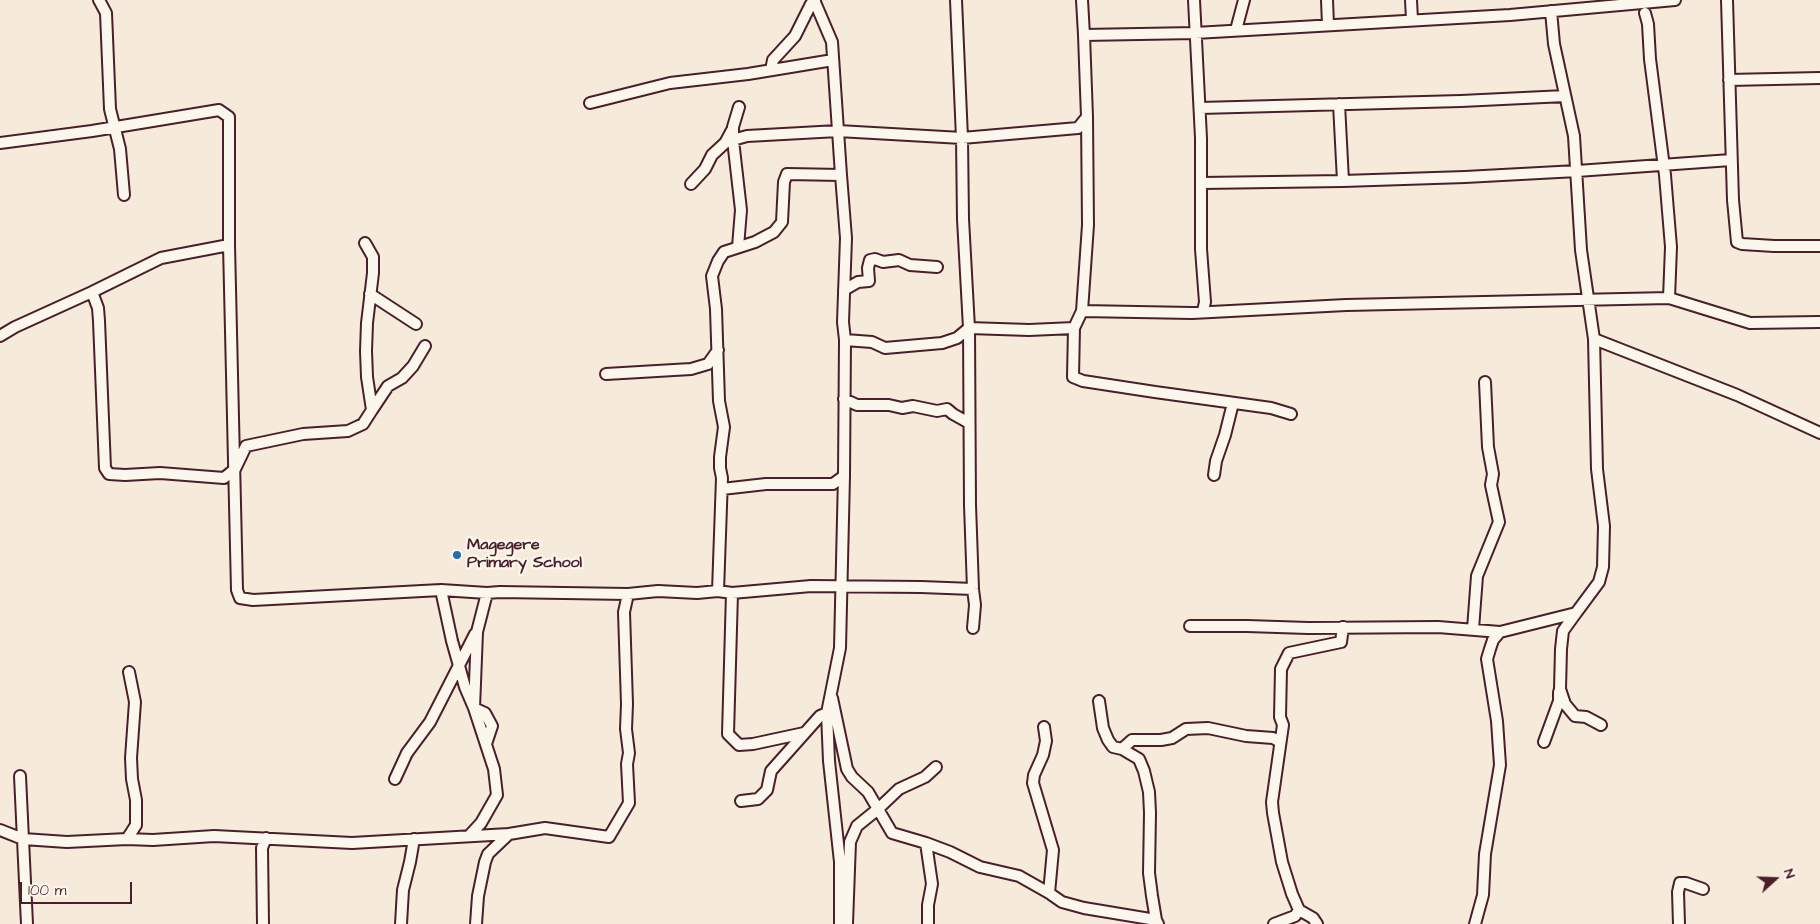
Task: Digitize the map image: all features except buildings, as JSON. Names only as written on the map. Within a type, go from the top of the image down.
[{"type":"street","points":[[99,0],[106,13],[110,109],[120,149],[124,196]]},
{"type":"street","points":[[956,0],[962,138],[963,218],[969,328],[969,423],[975,605],[972,628]]},
{"type":"street","points":[[1082,0],[1087,117],[1088,225],[1082,311],[1074,328],[1073,377],[1084,381],[1271,408],[1291,414]]},
{"type":"street","points":[[1194,0],[1200,108],[1201,249],[1205,302],[1203,311]]},
{"type":"street","points":[[1236,30],[1244,0]]},
{"type":"street","points":[[1327,0],[1328,25]]},
{"type":"street","points":[[1411,0],[1412,20]]},
{"type":"street","points":[[1084,35],[1195,33],[1552,11],[1675,0]]},
{"type":"street","points":[[1727,0],[1731,160],[1737,242],[1774,246],[1820,246]]},
{"type":"street","points":[[771,70],[773,60],[795,36],[811,4],[815,1],[832,42],[846,238],[843,322],[845,340],[844,476],[840,648],[828,713],[829,761],[840,862],[843,923]]},
{"type":"street","points":[[1544,742],[1558,701],[1563,631],[1599,582],[1603,567],[1604,526],[1597,469],[1594,339],[1581,250],[1574,136],[1554,44],[1552,11]]},
{"type":"street","points":[[1645,13],[1648,24],[1650,59],[1662,164],[1665,175],[1671,247],[1669,298]]},
{"type":"street","points":[[590,104],[670,83],[748,74],[833,60]]},
{"type":"street","points":[[1729,80],[1820,78]]},
{"type":"street","points":[[1200,108],[1565,96]]},
{"type":"street","points":[[1339,104],[1343,182]]},
{"type":"street","points":[[738,247],[741,210],[733,140],[739,107]]},
{"type":"street","points":[[0,142],[116,128],[220,110],[229,117],[229,245],[237,590],[240,598],[253,600],[441,590],[487,593],[628,594],[658,591],[732,592],[811,586],[973,589]]},
{"type":"street","points":[[733,140],[747,136],[838,131],[962,138],[1078,128],[1087,117]]},
{"type":"street","points":[[691,184],[705,169],[712,155],[725,143],[734,127]]},
{"type":"street","points":[[1202,182],[1343,182],[1577,171],[1731,160]]},
{"type":"street","points":[[718,591],[722,489],[720,457],[724,427],[719,401],[716,309],[712,276],[724,252],[755,242],[774,232],[782,222],[784,182],[787,174],[841,175]]},
{"type":"street","points":[[365,243],[373,257],[366,351],[372,410]]},
{"type":"street","points":[[0,336],[161,258],[229,245]]},
{"type":"street","points":[[844,290],[858,282],[869,280],[868,268],[870,260],[875,259],[883,262],[899,260],[910,265],[937,267]]},
{"type":"street","points":[[92,292],[99,321],[105,468],[109,474],[160,473],[224,478],[235,469],[246,446],[303,434],[348,431],[363,424],[388,386],[402,378],[413,366],[424,346]]},
{"type":"street","points":[[370,294],[416,324]]},
{"type":"street","points":[[1082,311],[1240,311],[1346,305],[1397,306],[1476,302],[1669,298],[1750,323],[1820,322]]},
{"type":"street","points":[[845,340],[872,342],[884,348],[942,343],[957,338],[969,328],[1028,330],[1074,328]]},
{"type":"street","points":[[1594,339],[1737,395],[1820,433]]},
{"type":"street","points":[[606,374],[691,369],[708,364],[718,350]]},
{"type":"street","points":[[1473,629],[1477,576],[1499,522],[1491,485],[1493,474],[1488,447],[1485,382]]},
{"type":"street","points":[[844,398],[857,405],[902,408],[913,406],[937,411],[947,409],[969,423]]},
{"type":"street","points":[[1214,475],[1233,403]]},
{"type":"street","points":[[722,489],[766,484],[833,484],[844,476]]},
{"type":"street","points":[[441,590],[458,666],[494,769],[498,795],[481,823],[469,836]]},
{"type":"street","points":[[732,592],[728,734],[739,745],[753,744],[804,733]]},
{"type":"street","points":[[395,780],[407,753],[430,722],[476,632],[487,593]]},
{"type":"street","points":[[0,830],[23,839],[67,842],[127,839],[153,840],[214,836],[352,843],[509,834],[545,828],[610,837],[629,803],[624,612],[628,594]]},
{"type":"street","points":[[1190,626],[1343,628],[1430,626],[1500,632],[1576,613]]},
{"type":"street","points":[[1317,924],[1313,918],[1299,910],[1282,862],[1273,813],[1272,802],[1283,725],[1280,717],[1281,669],[1289,653],[1341,642],[1343,628]]},
{"type":"street","points":[[474,708],[476,632]]},
{"type":"street","points":[[1475,924],[1483,895],[1485,854],[1500,764],[1497,722],[1487,659],[1494,640],[1500,632]]},
{"type":"street","points":[[127,839],[136,825],[136,800],[131,758],[135,702],[129,672]]},
{"type":"street","points":[[1560,689],[1565,704],[1575,716],[1586,717],[1602,725]]},
{"type":"street","points":[[832,694],[848,769],[852,777],[868,792],[892,834],[926,843],[950,852],[980,867],[1019,876],[1062,902],[1157,922],[1150,872],[1149,792],[1144,771],[1139,759],[1122,749],[1113,747],[1108,740],[1103,728],[1099,701]]},
{"type":"street","points":[[741,800],[758,798],[767,790],[771,771],[820,716],[828,713]]},
{"type":"street","points":[[1044,727],[1046,741],[1033,783],[1053,850],[1050,893]]},
{"type":"street","points":[[1122,749],[1132,740],[1161,740],[1172,738],[1186,729],[1208,728],[1246,736],[1273,738],[1280,742]]},
{"type":"street","points":[[843,923],[850,842],[857,826],[898,789],[925,777],[936,766]]},
{"type":"street","points":[[20,776],[27,924]]},
{"type":"street","points":[[476,924],[478,896],[484,862],[488,854],[509,834]]},
{"type":"street","points":[[263,924],[262,848],[266,838]]},
{"type":"street","points":[[401,924],[403,890],[414,839]]},
{"type":"street","points":[[926,843],[932,884],[928,905],[928,924]]},
{"type":"street","points":[[1679,924],[1678,892],[1680,883],[1703,888]]},
{"type":"street","points":[[1274,924],[1294,916],[1299,910]]},
{"type":"place","name":"Magegere Primary School","points":[[457,555]]}]
